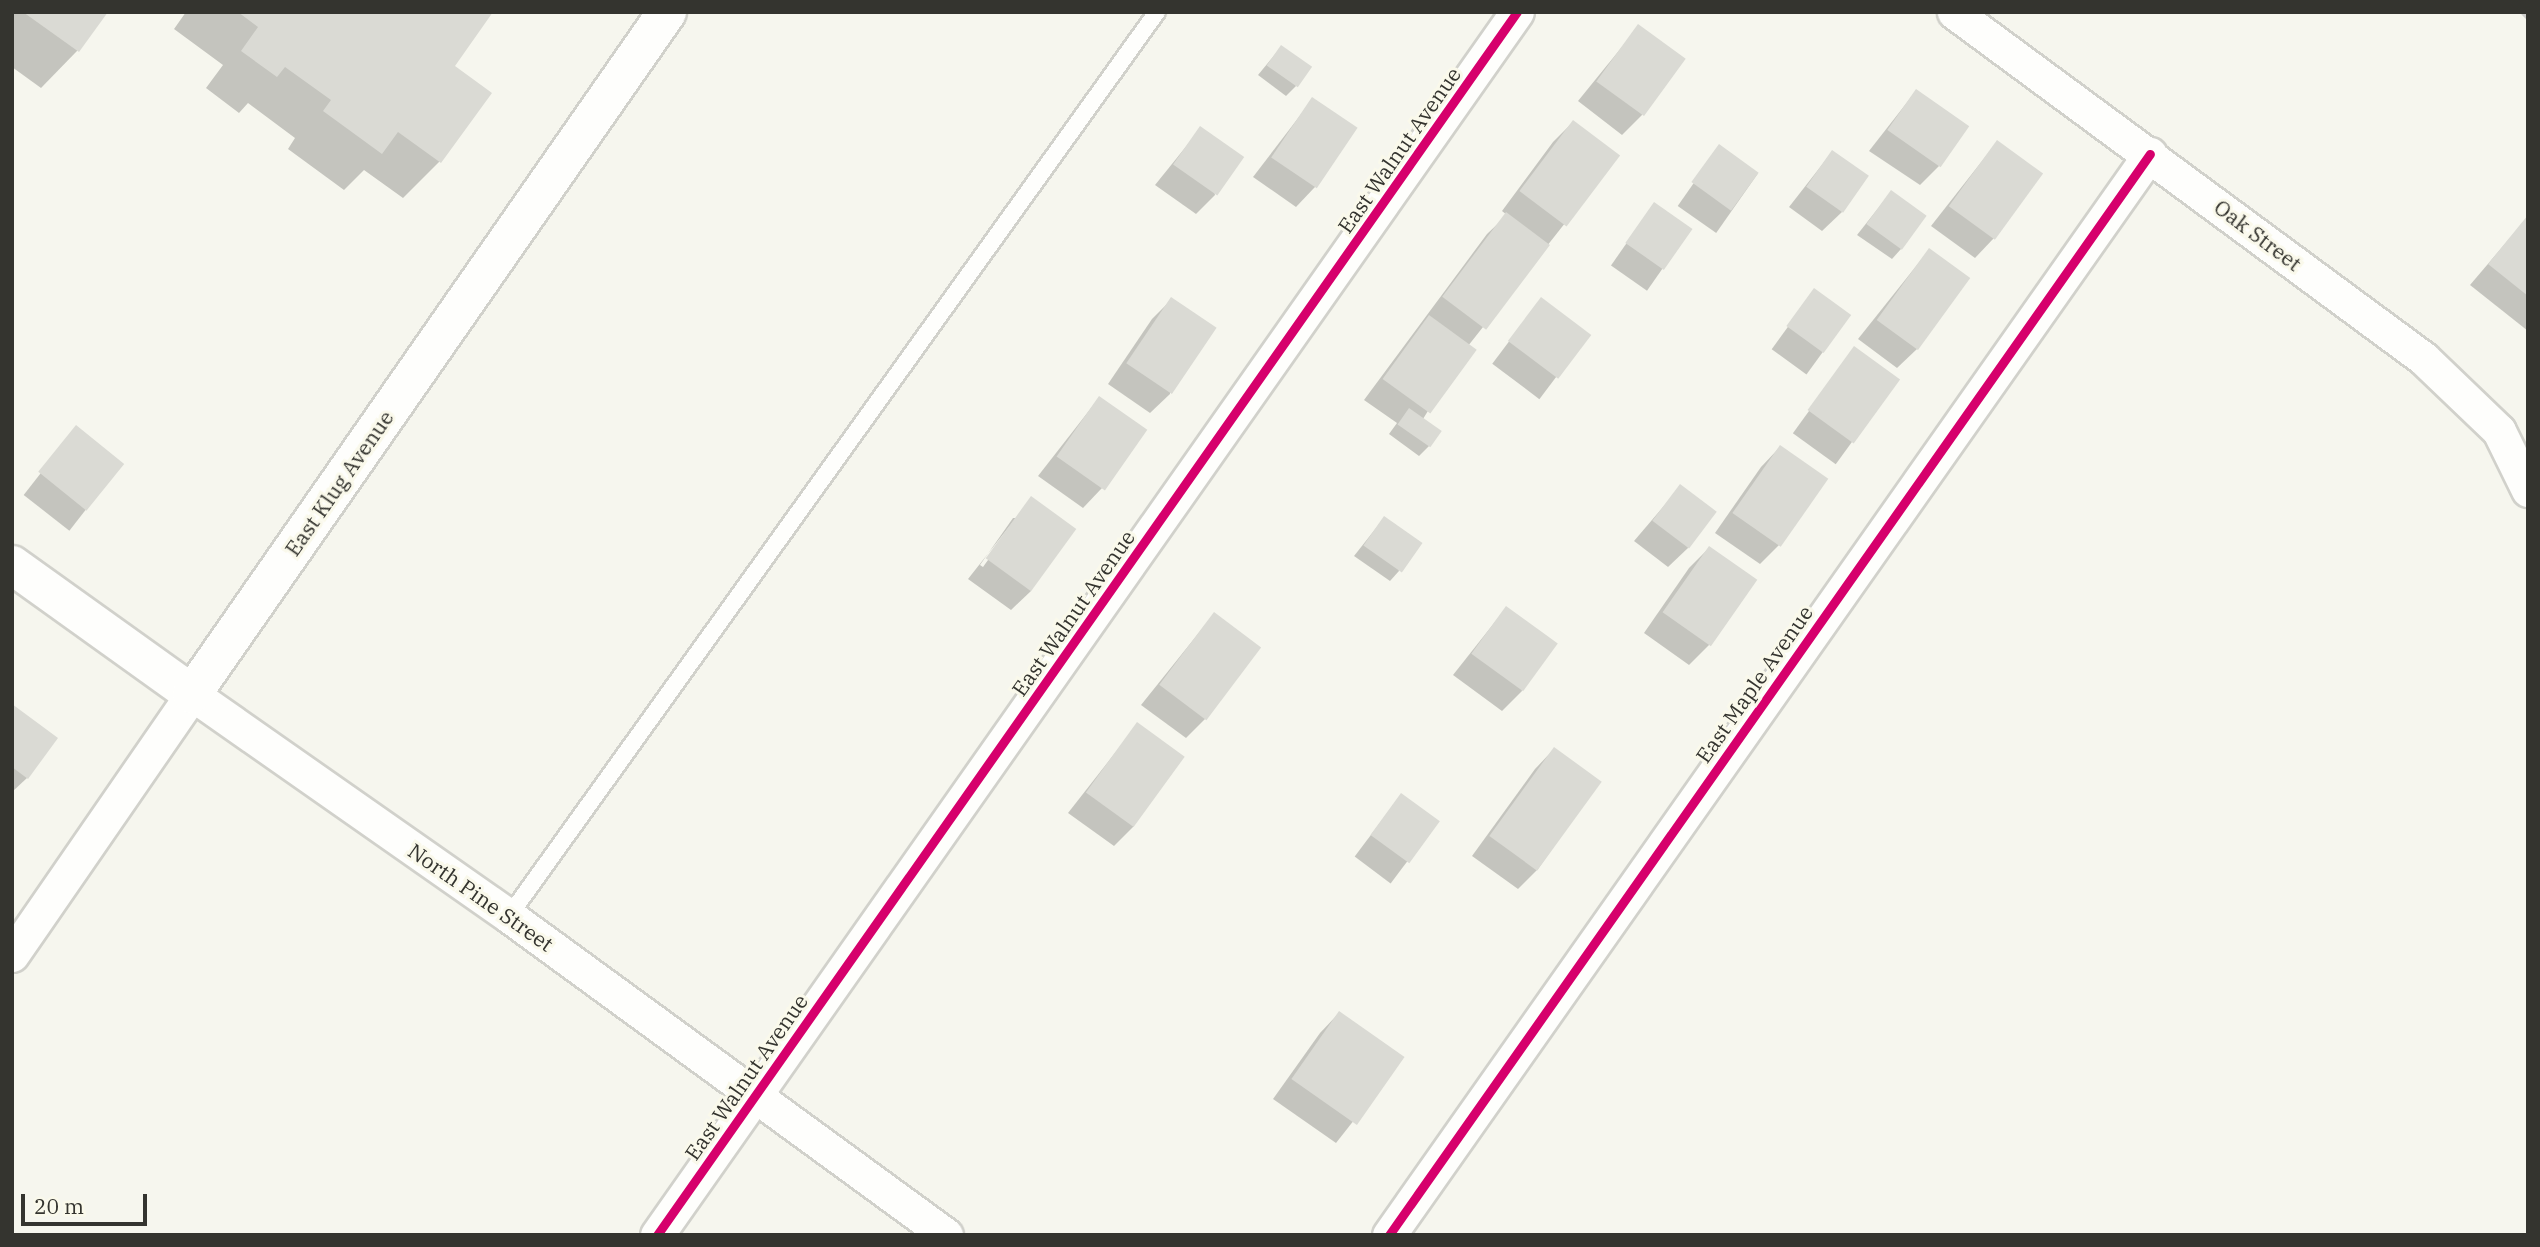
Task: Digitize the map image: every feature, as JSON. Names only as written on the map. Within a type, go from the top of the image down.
[{"type":"street","name":"East Walnut Avenue","points":[[657,1235],[1517,12]]},
{"type":"street","name":"Oak Street","points":[[1954,12],[2423,358],[2499,431],[2528,491]]},
{"type":"street","name":"East Klug Avenue","points":[[12,955],[659,15]]},
{"type":"street","name":"East Maple Avenue","points":[[1390,1235],[2150,155]]},
{"type":"street","name":"North Pine Street","points":[[12,565],[756,1093],[946,1235]]},
{"type":"lane","points":[[509,916],[924,343],[1157,12]]},
{"type":"building","points":[[23,12],[108,12],[79,52]]},
{"type":"building","points":[[238,12],[493,12],[455,66],[492,93],[441,163],[398,132],[382,154],[323,111],[331,100],[285,67],[277,77],[241,51],[258,27]]},
{"type":"building","points":[[1638,24],[1686,59],[1644,116],[1596,81]]},
{"type":"building","points":[[1281,45],[1312,67],[1298,87],[1267,65]]},
{"type":"building","points":[[1916,89],[1969,126],[1941,167],[1887,130]]},
{"type":"building","points":[[1312,97],[1358,128],[1317,188],[1271,158]]},
{"type":"building","points":[[1573,120],[1620,156],[1567,227],[1519,191]]},
{"type":"building","points":[[1200,126],[1244,157],[1217,195],[1173,165]]},
{"type":"building","points":[[1997,140],[2043,174],[1995,240],[1949,206]]},
{"type":"building","points":[[1719,144],[1759,173],[1731,211],[1691,182]]},
{"type":"building","points":[[1832,150],[1869,176],[1843,213],[1806,187]]},
{"type":"building","points":[[1891,190],[1927,216],[1902,250],[1866,224]]},
{"type":"building","points":[[1654,202],[1693,229],[1664,270],[1625,243]]},
{"type":"building","points":[[1506,212],[1550,245],[1486,330],[1442,297]]},
{"type":"building","points":[[2528,215],[2528,296],[2488,264]]},
{"type":"building","points":[[1929,248],[1970,278],[1918,350],[1877,320]]},
{"type":"building","points":[[1814,288],[1851,315],[1824,353],[1786,326]]},
{"type":"building","points":[[1171,297],[1217,328],[1172,394],[1126,363]]},
{"type":"building","points":[[1541,297],[1591,335],[1558,379],[1508,341]]},
{"type":"building","points":[[1429,315],[1477,350],[1430,414],[1383,379]]},
{"type":"building","points":[[1854,346],[1900,380],[1854,443],[1808,410]]},
{"type":"building","points":[[1099,396],[1147,430],[1105,490],[1057,457]]},
{"type":"building","points":[[1409,408],[1442,431],[1430,447],[1398,424]]},
{"type":"building","points":[[76,425],[124,464],[86,511],[38,472]]},
{"type":"building","points":[[1780,445],[1828,479],[1781,547],[1732,513]]},
{"type":"building","points":[[1680,484],[1717,512],[1689,548],[1652,521]]},
{"type":"building","points":[[1031,496],[1076,529],[1031,591],[986,558]]},
{"type":"building","points":[[1384,516],[1423,543],[1402,572],[1363,545]]},
{"type":"building","points":[[1709,546],[1757,580],[1711,646],[1663,612]]},
{"type":"building","points":[[1506,606],[1558,644],[1523,691],[1471,654]]},
{"type":"building","points":[[1214,612],[1261,648],[1206,720],[1159,685]]},
{"type":"building","points":[[12,704],[58,738],[28,779],[12,767]]},
{"type":"building","points":[[1137,722],[1185,757],[1134,827],[1086,792]]},
{"type":"building","points":[[1554,747],[1602,782],[1537,871],[1489,836]]},
{"type":"building","points":[[1401,793],[1440,821],[1409,863],[1370,835]]},
{"type":"building","points":[[1339,1011],[1405,1057],[1357,1125],[1291,1079]]},
{"type":"railway","points":[[2523,12],[2528,17]]},
{"type":"cycle path","points":[[657,1235],[1517,12]]},
{"type":"cycle path","points":[[1389,1235],[2150,154]]}]
